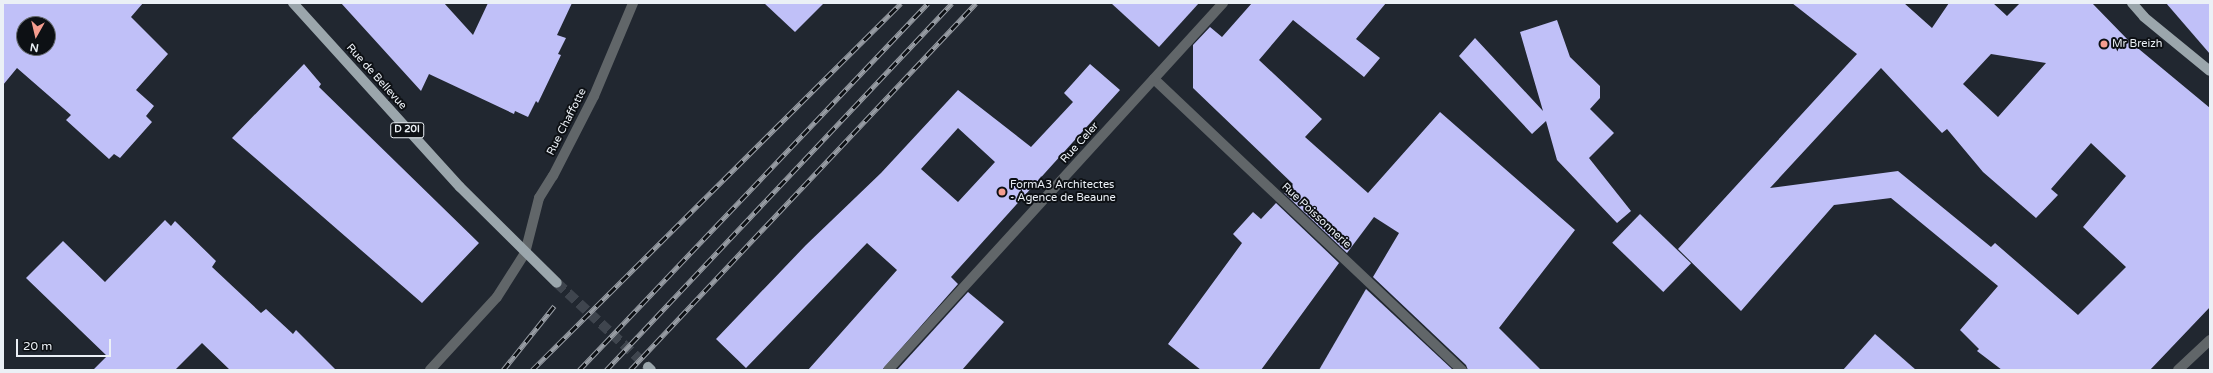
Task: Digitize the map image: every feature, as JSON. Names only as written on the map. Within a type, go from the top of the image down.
[{"type":"main road","name":"Rue de Bellevue","points":[[293,3],[460,187],[525,253]]},
{"type":"main road","points":[[2132,3],[2144,17],[2210,71]]},
{"type":"main road","name":"D 20I","points":[[525,253],[557,283]]},
{"type":"street","name":"Rue Chaffotte","points":[[430,370],[497,297],[525,253],[539,198],[553,176],[594,96],[633,3]]},
{"type":"street","name":"Rue Celer","points":[[888,370],[1223,3]]},
{"type":"street","name":"Rue Poissonnerie","points":[[1154,79],[1462,370]]},
{"type":"street","points":[[2178,370],[2210,340]]},
{"type":"building","points":[[3,3],[143,3],[131,17],[168,54],[136,90],[154,106],[146,116],[152,122],[120,158],[114,154],[109,159],[66,120],[71,115],[17,68],[3,85]]},
{"type":"building","points":[[341,3],[444,3],[473,35],[488,3],[572,3],[557,35],[566,38],[558,54],[561,55],[538,103],[536,101],[528,117],[515,111],[514,114],[429,74],[421,91]]},
{"type":"building","points":[[764,3],[824,3],[795,32]]},
{"type":"building","points":[[1111,3],[1199,3],[1159,47]]},
{"type":"building","points":[[1252,3],[1386,3],[1356,39],[1380,58],[1364,77],[1293,20],[1259,60],[1322,119],[1305,137],[1368,193],[1440,112],[1575,230],[1499,328],[1541,370],[1468,370],[1466,365],[1373,277],[1399,233],[1374,217],[1347,253],[1284,193],[1293,184],[1193,88],[1193,45],[1210,27],[1222,37]]},
{"type":"building","points":[[1792,3],[1904,3],[1932,28],[1949,3],[1993,3],[2007,16],[2020,3],[2092,3],[2128,40],[2210,108],[2210,307],[2150,370],[2002,370],[1977,351],[1979,349],[1960,330],[1998,286],[1891,198],[1834,205],[1741,311],[1678,249],[1857,54]],"holes":[[[1991,54],[2046,63],[1998,117],[1963,84]],[[1881,68],[1942,133],[1947,129],[1983,172],[2036,218],[2058,195],[2051,189],[2091,143],[2126,176],[2083,227],[2126,267],[2078,315],[1995,243],[1991,247],[1898,171],[1770,188]]]},
{"type":"building","points":[[2166,3],[2210,3],[2210,54]]},
{"type":"building","points":[[1557,20],[1570,57],[1600,86],[1600,98],[1590,109],[1614,133],[1589,158],[1631,211],[1617,223],[1557,160],[1546,121],[1532,134],[1459,56],[1475,38],[1543,111],[1520,32]]},
{"type":"building","points":[[304,64],[321,84],[319,87],[479,243],[422,303],[232,138]]},
{"type":"building","points":[[1090,64],[1120,90],[951,277],[958,284],[882,370],[808,370],[897,270],[867,243],[746,368],[716,339],[806,245],[881,173],[958,90],[1031,147],[1073,102],[1064,93]],"holes":[[[958,128],[995,162],[958,202],[921,169]]]},
{"type":"building","points":[[1276,203],[1339,263],[1261,370],[1201,370],[1168,344],[1242,243],[1233,234],[1253,212],[1261,219]]},
{"type":"building","points":[[1640,214],[1691,263],[1663,292],[1612,243]]},
{"type":"building","points":[[165,220],[171,226],[175,221],[216,261],[212,267],[261,313],[266,309],[293,334],[296,330],[336,370],[230,370],[202,343],[175,370],[93,370],[107,356],[26,278],[63,241],[105,282]]},
{"type":"building","points":[[1366,289],[1453,370],[1319,370]]},
{"type":"building","points":[[968,292],[1004,322],[962,370],[897,370]]},
{"type":"building","points":[[1875,334],[1916,370],[1843,370]]},
{"type":"tunnel","points":[[557,283],[648,367]]},
{"type":"railway","points":[[532,370],[901,3]]},
{"type":"railway","points":[[579,370],[928,3]]},
{"type":"railway","points":[[606,370],[952,3]]},
{"type":"railway","points":[[630,370],[976,3]]},
{"type":"railway","points":[[503,370],[554,306]]},
{"type":"place","name":"Mr Breizh","points":[[2104,44]]},
{"type":"place","name":"FormA3 Architectes - Agence de Beaune","points":[[1002,192]]}]
